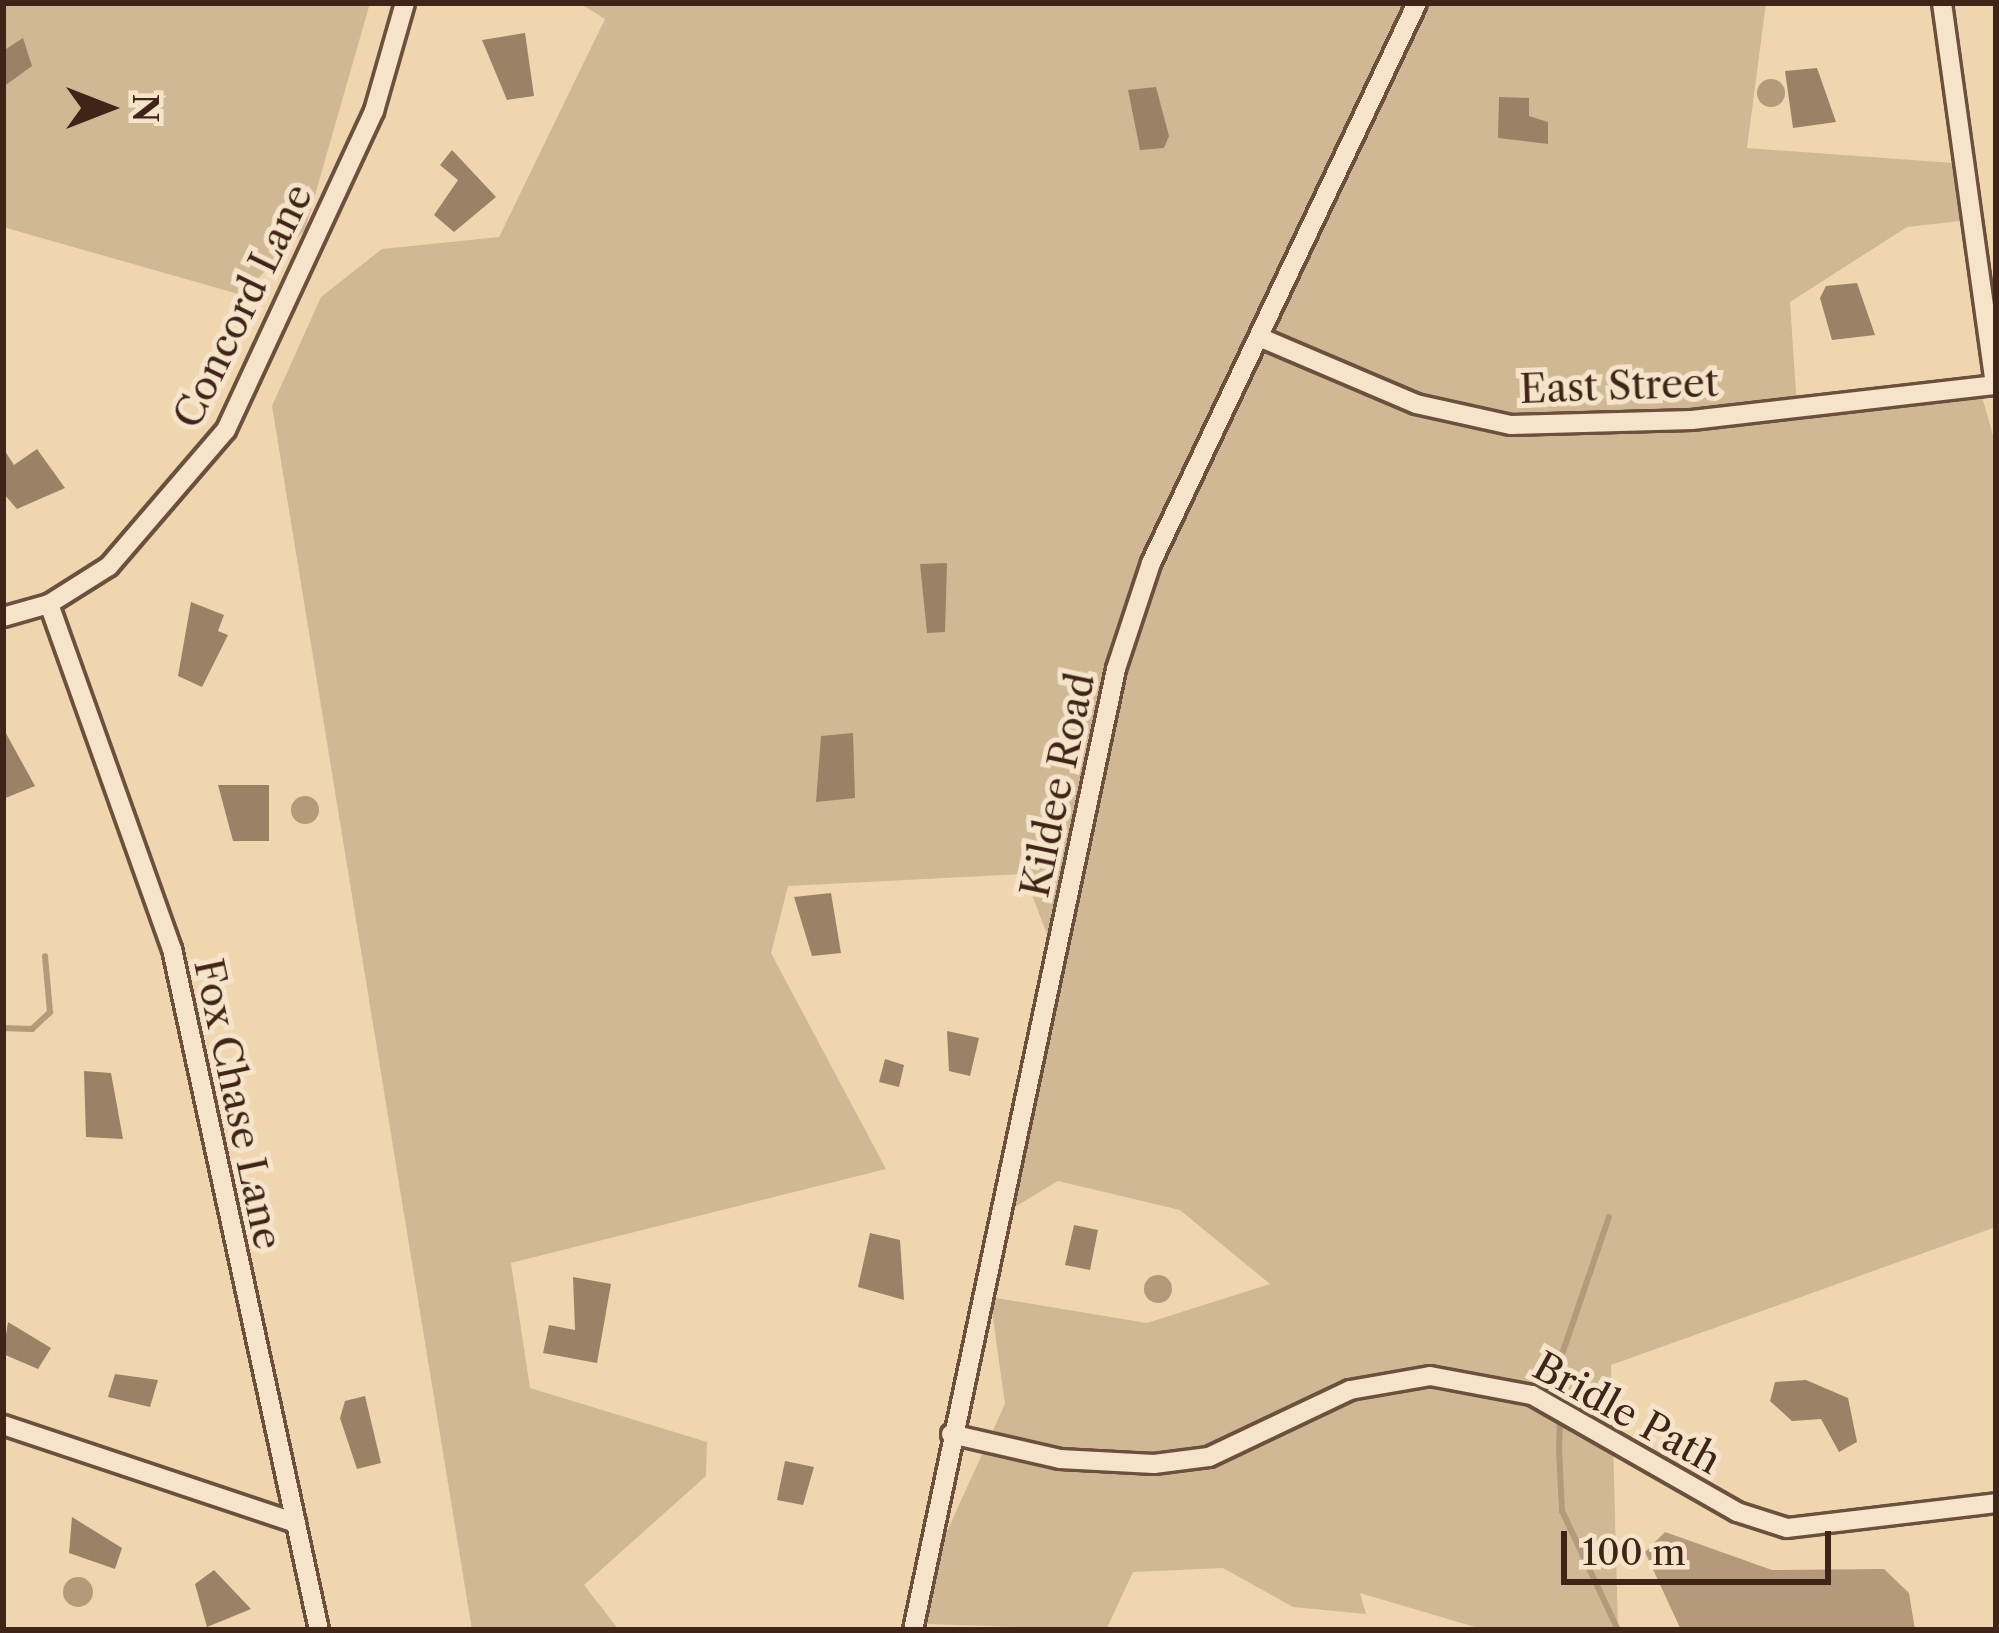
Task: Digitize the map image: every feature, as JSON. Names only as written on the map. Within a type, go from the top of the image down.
[{"type":"street","name":"Concord Lane","points":[[3,617],[49,604],[161,517],[226,430],[374,111],[405,3]]},
{"type":"street","name":"Kildee Road","points":[[913,1630],[951,1433],[1117,669],[1151,563],[1417,3]]},
{"type":"street","points":[[1942,3],[1996,385]]},
{"type":"street","name":"East Street","points":[[1259,337],[1416,404],[1533,426],[1996,385]]},
{"type":"street","name":"Fox Chase Lane","points":[[49,604],[167,929],[319,1630]]},
{"type":"street","name":"Bridle Path","points":[[951,1433],[1060,1459],[1154,1464],[1209,1457],[1395,1378],[1500,1382],[1578,1420],[1737,1512],[1787,1528],[1996,1503]]},
{"type":"street","points":[[3,1425],[296,1523]]},
{"type":"shaded area","points":[[3,3],[370,3],[305,230],[242,295],[3,227]]},
{"type":"shaded area","points":[[579,3],[1766,3],[1747,148],[1953,163],[1960,221],[1907,227],[1790,302],[1797,408],[1979,386],[1996,446],[1996,1227],[1611,1365],[1618,1630],[1485,1630],[1360,1593],[1366,1614],[1293,1607],[1223,1568],[1133,1572],[1106,1630],[924,1624],[938,1551],[1005,1404],[990,1297],[1147,1323],[1270,1284],[1180,1210],[1058,1181],[1008,1211],[1055,955],[1024,874],[788,886],[771,953],[886,1169],[511,1263],[530,1388],[707,1442],[706,1476],[584,1585],[619,1630],[472,1630],[272,406],[321,297],[382,249],[499,237],[605,19]]},
{"type":"shaded area","points":[[1771,79],[1781,83],[1785,93],[1781,103],[1771,107],[1761,103],[1757,93],[1761,83]]},
{"type":"shaded area","points":[[305,796],[315,800],[319,810],[315,820],[305,824],[295,820],[291,810],[295,800]]},
{"type":"shaded area","points":[[1158,1275],[1168,1279],[1172,1289],[1168,1299],[1158,1303],[1148,1299],[1144,1289],[1148,1279]]},
{"type":"shaded area","points":[[1665,1532],[1772,1570],[1884,1569],[1909,1593],[1915,1630],[1681,1630],[1645,1552]]},
{"type":"shaded area","points":[[78,1577],[93,1592],[78,1607],[63,1592]]},
{"type":"building","points":[[525,33],[534,96],[507,100],[482,40]]},
{"type":"building","points":[[23,38],[32,66],[3,87],[3,51]]},
{"type":"building","points":[[1817,68],[1836,122],[1793,128],[1785,71]]},
{"type":"building","points":[[1156,87],[1169,136],[1164,148],[1140,150],[1128,90]]},
{"type":"building","points":[[1499,97],[1529,98],[1529,116],[1548,122],[1548,144],[1498,138]]},
{"type":"building","points":[[452,150],[496,197],[454,232],[434,215],[458,180],[440,165]]},
{"type":"building","points":[[1857,283],[1875,335],[1832,340],[1820,298],[1826,286]]},
{"type":"building","points":[[3,448],[14,465],[37,449],[65,488],[17,509],[3,493]]},
{"type":"building","points":[[947,563],[945,632],[927,633],[920,564]]},
{"type":"building","points":[[191,602],[224,615],[218,631],[228,635],[202,687],[178,676]]},
{"type":"building","points":[[3,728],[35,786],[3,799]]},
{"type":"building","points":[[853,733],[855,798],[816,802],[821,736]]},
{"type":"building","points":[[218,785],[269,785],[269,841],[233,841]]},
{"type":"building","points":[[831,893],[841,953],[812,956],[794,897]]},
{"type":"building","points":[[947,1031],[979,1038],[970,1076],[949,1071]]},
{"type":"building","points":[[885,1059],[904,1065],[899,1087],[879,1082]]},
{"type":"building","points":[[84,1071],[111,1073],[123,1139],[86,1137]]},
{"type":"building","points":[[1074,1225],[1098,1230],[1090,1270],[1065,1265]]},
{"type":"building","points":[[870,1233],[900,1240],[904,1300],[858,1287]]},
{"type":"building","points":[[573,1277],[611,1284],[597,1363],[543,1353],[549,1325],[575,1330]]},
{"type":"building","points":[[8,1322],[51,1348],[38,1369],[3,1354]]},
{"type":"building","points":[[115,1374],[158,1380],[150,1407],[108,1397]]},
{"type":"building","points":[[1806,1380],[1848,1398],[1857,1442],[1839,1452],[1821,1419],[1792,1421],[1770,1401],[1775,1382]]},
{"type":"building","points":[[365,1396],[381,1463],[357,1469],[340,1418],[345,1401]]},
{"type":"building","points":[[785,1461],[814,1467],[803,1505],[777,1500]]},
{"type":"building","points":[[72,1517],[122,1548],[115,1569],[69,1553]]},
{"type":"building","points":[[214,1570],[251,1609],[207,1627],[195,1584]]},
{"type":"waterway","points":[[3,1028],[32,1029],[50,1012],[45,956]]},
{"type":"waterway","points":[[1609,1217],[1562,1354],[1559,1449],[1562,1511],[1618,1630]]}]
